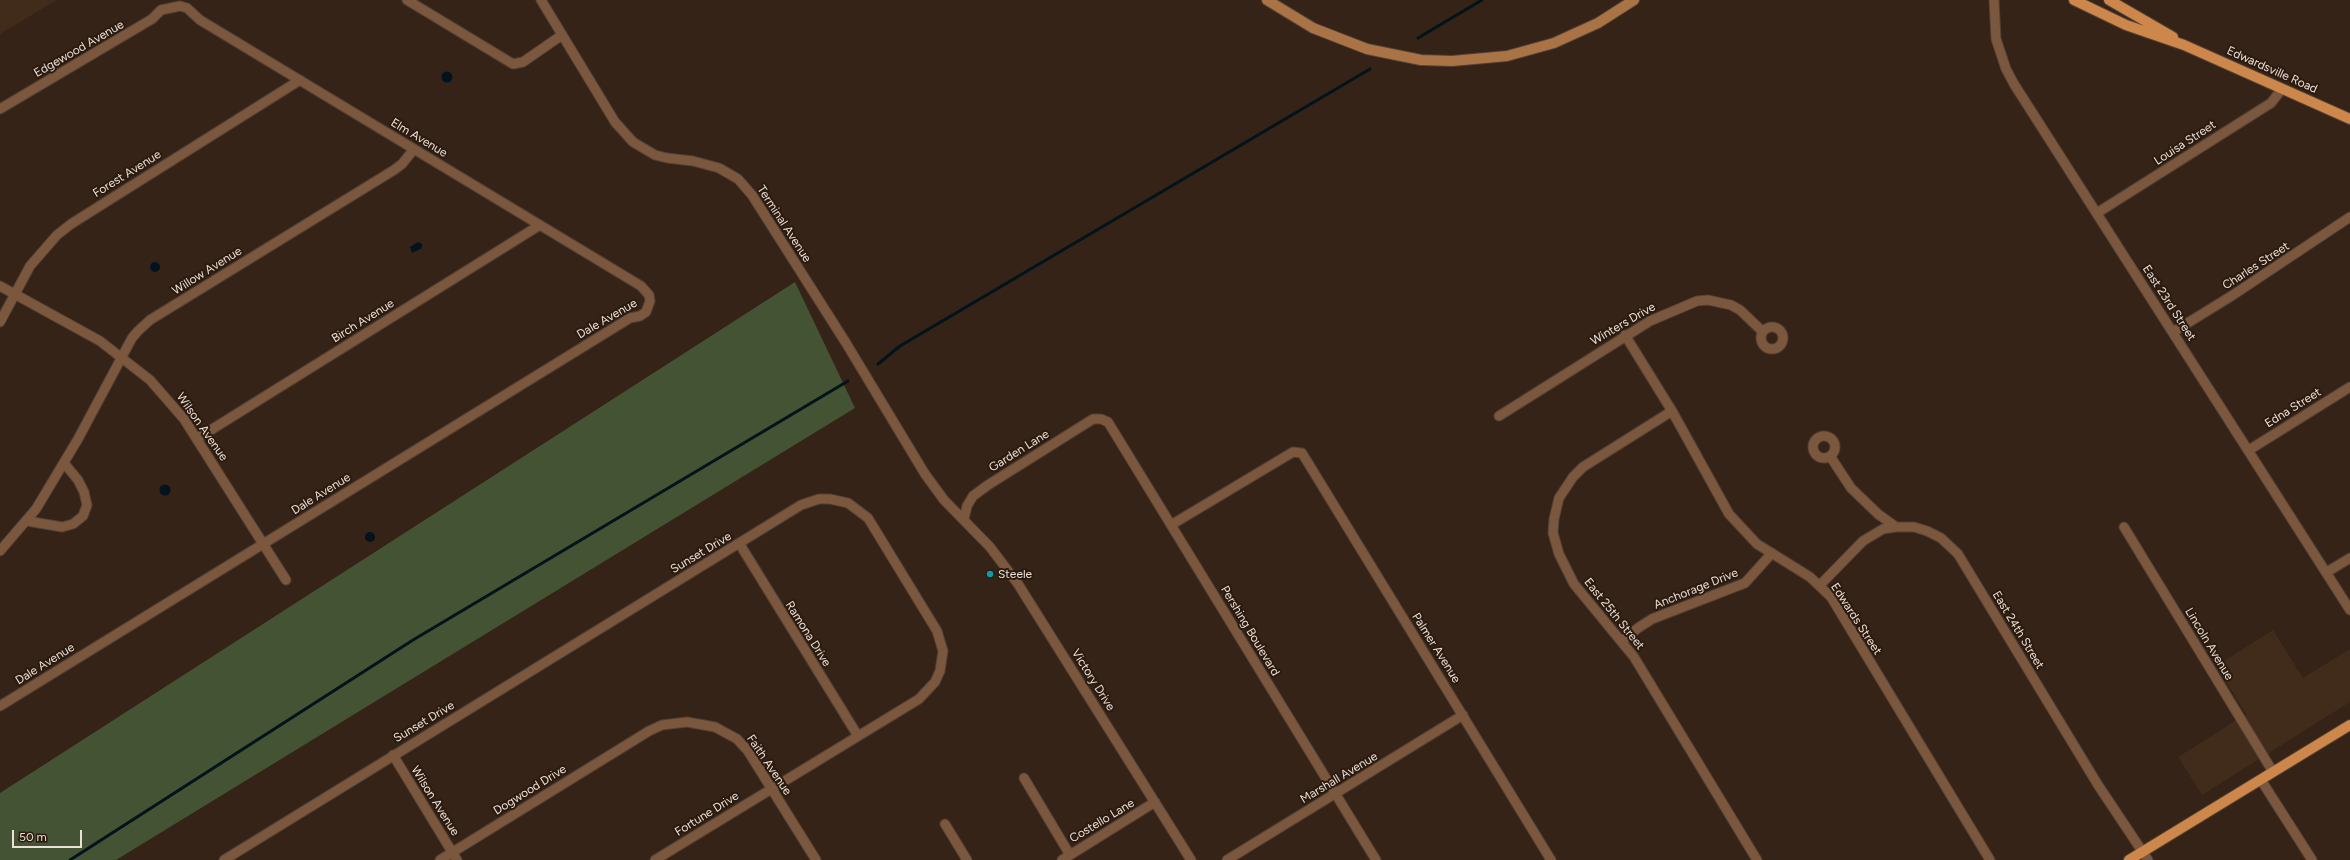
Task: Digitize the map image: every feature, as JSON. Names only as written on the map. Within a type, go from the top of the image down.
[{"type":"main road","points":[[1267,0],[1313,28],[1367,49],[1421,60],[1452,61],[1507,56],[1554,43],[1598,23],[1634,0]]},
{"type":"main road","name":"Edwardsville Road","points":[[2074,0],[2126,25],[2184,45],[2350,118]]},
{"type":"main road","name":"Edwardsville Road","points":[[2109,0],[2154,25],[2184,45]]},
{"type":"main road","points":[[2128,860],[2145,856],[2273,772],[2350,725]]},
{"type":"street","points":[[407,0],[513,64],[523,62],[562,35]]},
{"type":"street","name":"Terminal Avenue","points":[[541,0],[615,122],[633,142],[655,155],[693,160],[719,168],[729,173],[746,188],[842,337],[925,474],[944,500],[964,519]]},
{"type":"street","name":"East 23rd Street","points":[[1994,0],[1996,39],[2006,69],[2350,610]]},
{"type":"street","name":"Elm Avenue","points":[[168,7],[187,8],[200,20],[641,286],[649,295],[650,301]]},
{"type":"street","name":"Edgewood Avenue","points":[[0,109],[152,20],[161,10],[168,7]]},
{"type":"street","name":"Forest Avenue","points":[[0,322],[30,266],[42,250],[71,224],[300,80]]},
{"type":"street","name":"Louisa Street","points":[[2097,213],[2266,106],[2282,88]]},
{"type":"street","name":"Willow Avenue","points":[[0,551],[27,521],[64,463],[132,338],[150,320],[394,170],[406,161],[414,149]]},
{"type":"street","name":"Charles Street","points":[[2174,332],[2233,295],[2350,217]]},
{"type":"street","name":"Birch Avenue","points":[[198,438],[540,225]]},
{"type":"street","name":"Wilson Avenue","points":[[0,286],[89,335],[122,356],[168,399],[198,438],[286,580]]},
{"type":"street","name":"Dale Avenue","points":[[0,706],[630,318],[640,316],[646,312],[650,301]]},
{"type":"street","name":"Winters Drive","points":[[1499,416],[1625,335],[1673,309],[1697,301],[1721,301],[1736,307],[1763,332]]},
{"type":"street","name":"Edwards Street","points":[[1625,335],[1672,411],[1729,514],[1757,544],[1820,585],[1830,597],[1990,860]]},
{"type":"street","name":"Edna Street","points":[[2249,450],[2350,387]]},
{"type":"street","name":"East 25th Street","points":[[1672,411],[1583,467],[1566,486],[1556,508],[1553,534],[1566,570],[1585,599],[1623,640],[1757,860]]},
{"type":"street","name":"Garden Lane","points":[[964,519],[967,506],[979,490],[1093,419],[1101,419]]},
{"type":"street","name":"Pershing Boulevard","points":[[1101,419],[1108,422],[1376,860]]},
{"type":"street","name":"Palmer Avenue","points":[[1171,525],[1298,451],[1302,452],[1551,860]]},
{"type":"street","points":[[1830,456],[1847,483],[1864,502],[1896,527]]},
{"type":"street","points":[[27,521],[62,527],[73,524],[83,516],[87,505],[84,492],[78,480],[64,463]]},
{"type":"street","name":"Sunset Drive","points":[[224,860],[808,502],[830,499],[848,503],[868,518],[935,625],[943,650],[940,671],[935,682],[919,699],[771,789]]},
{"type":"street","name":"Victory Drive","points":[[964,519],[990,547],[1018,584],[1191,860]]},
{"type":"street","points":[[1820,585],[1863,541],[1883,529],[1896,527]]},
{"type":"street","name":"East 24th Street","points":[[1896,527],[1914,527],[1928,531],[1941,538],[1958,554],[2102,790],[2145,856]]},
{"type":"street","name":"Lincoln Avenue","points":[[2124,527],[2273,772]]},
{"type":"street","name":"Ramona Drive","points":[[739,544],[858,736]]},
{"type":"street","name":"Anchorage Drive","points":[[1623,640],[1652,619],[1745,583],[1753,576],[1772,553]]},
{"type":"street","points":[[2327,572],[2350,558]]},
{"type":"street","name":"Marshall Avenue","points":[[1227,860],[1463,715]]},
{"type":"street","name":"Faith Avenue","points":[[632,741],[649,731],[676,722],[702,723],[715,727],[737,739],[748,751],[816,860]]},
{"type":"street","name":"Dogwood Drive","points":[[440,860],[455,856],[632,741]]},
{"type":"street","name":"Wilson Avenue","points":[[393,755],[455,856]]},
{"type":"street","points":[[1024,778],[1070,854]]},
{"type":"street","points":[[2261,780],[2312,860]]},
{"type":"street","name":"Fortune Drive","points":[[655,860],[771,789]]},
{"type":"street","name":"Costello Lane","points":[[1062,860],[1155,802]]},
{"type":"street","points":[[945,824],[967,860]]},
{"type":"shaded area","points":[[0,0],[57,0],[0,34]]},
{"type":"shaded area","points":[[445,72],[449,72],[451,73],[451,81],[445,82],[442,79],[442,75]]},
{"type":"shaded area","points":[[418,242],[422,244],[422,248],[412,253],[410,247]]},
{"type":"shaded area","points":[[153,262],[157,262],[159,263],[159,271],[153,272],[150,269],[150,265]]},
{"type":"shaded area","points":[[163,485],[167,485],[169,486],[169,494],[163,495],[160,492],[160,488]]},
{"type":"shaded area","points":[[368,532],[372,532],[375,537],[372,542],[368,542],[365,539],[365,535]]},
{"type":"shaded area","points":[[2273,630],[2303,678],[2350,649],[2350,702],[2202,795],[2178,757],[2246,714],[2216,666]]},
{"type":"green space","points":[[795,282],[855,408],[116,860],[0,860],[0,793]]},
{"type":"waterway","points":[[1418,38],[1482,0]]},
{"type":"waterway","points":[[878,364],[900,346],[1370,69]]},
{"type":"waterway","points":[[70,860],[413,640],[848,381]]},
{"type":"place","name":"Steele","points":[[990,574]]}]
